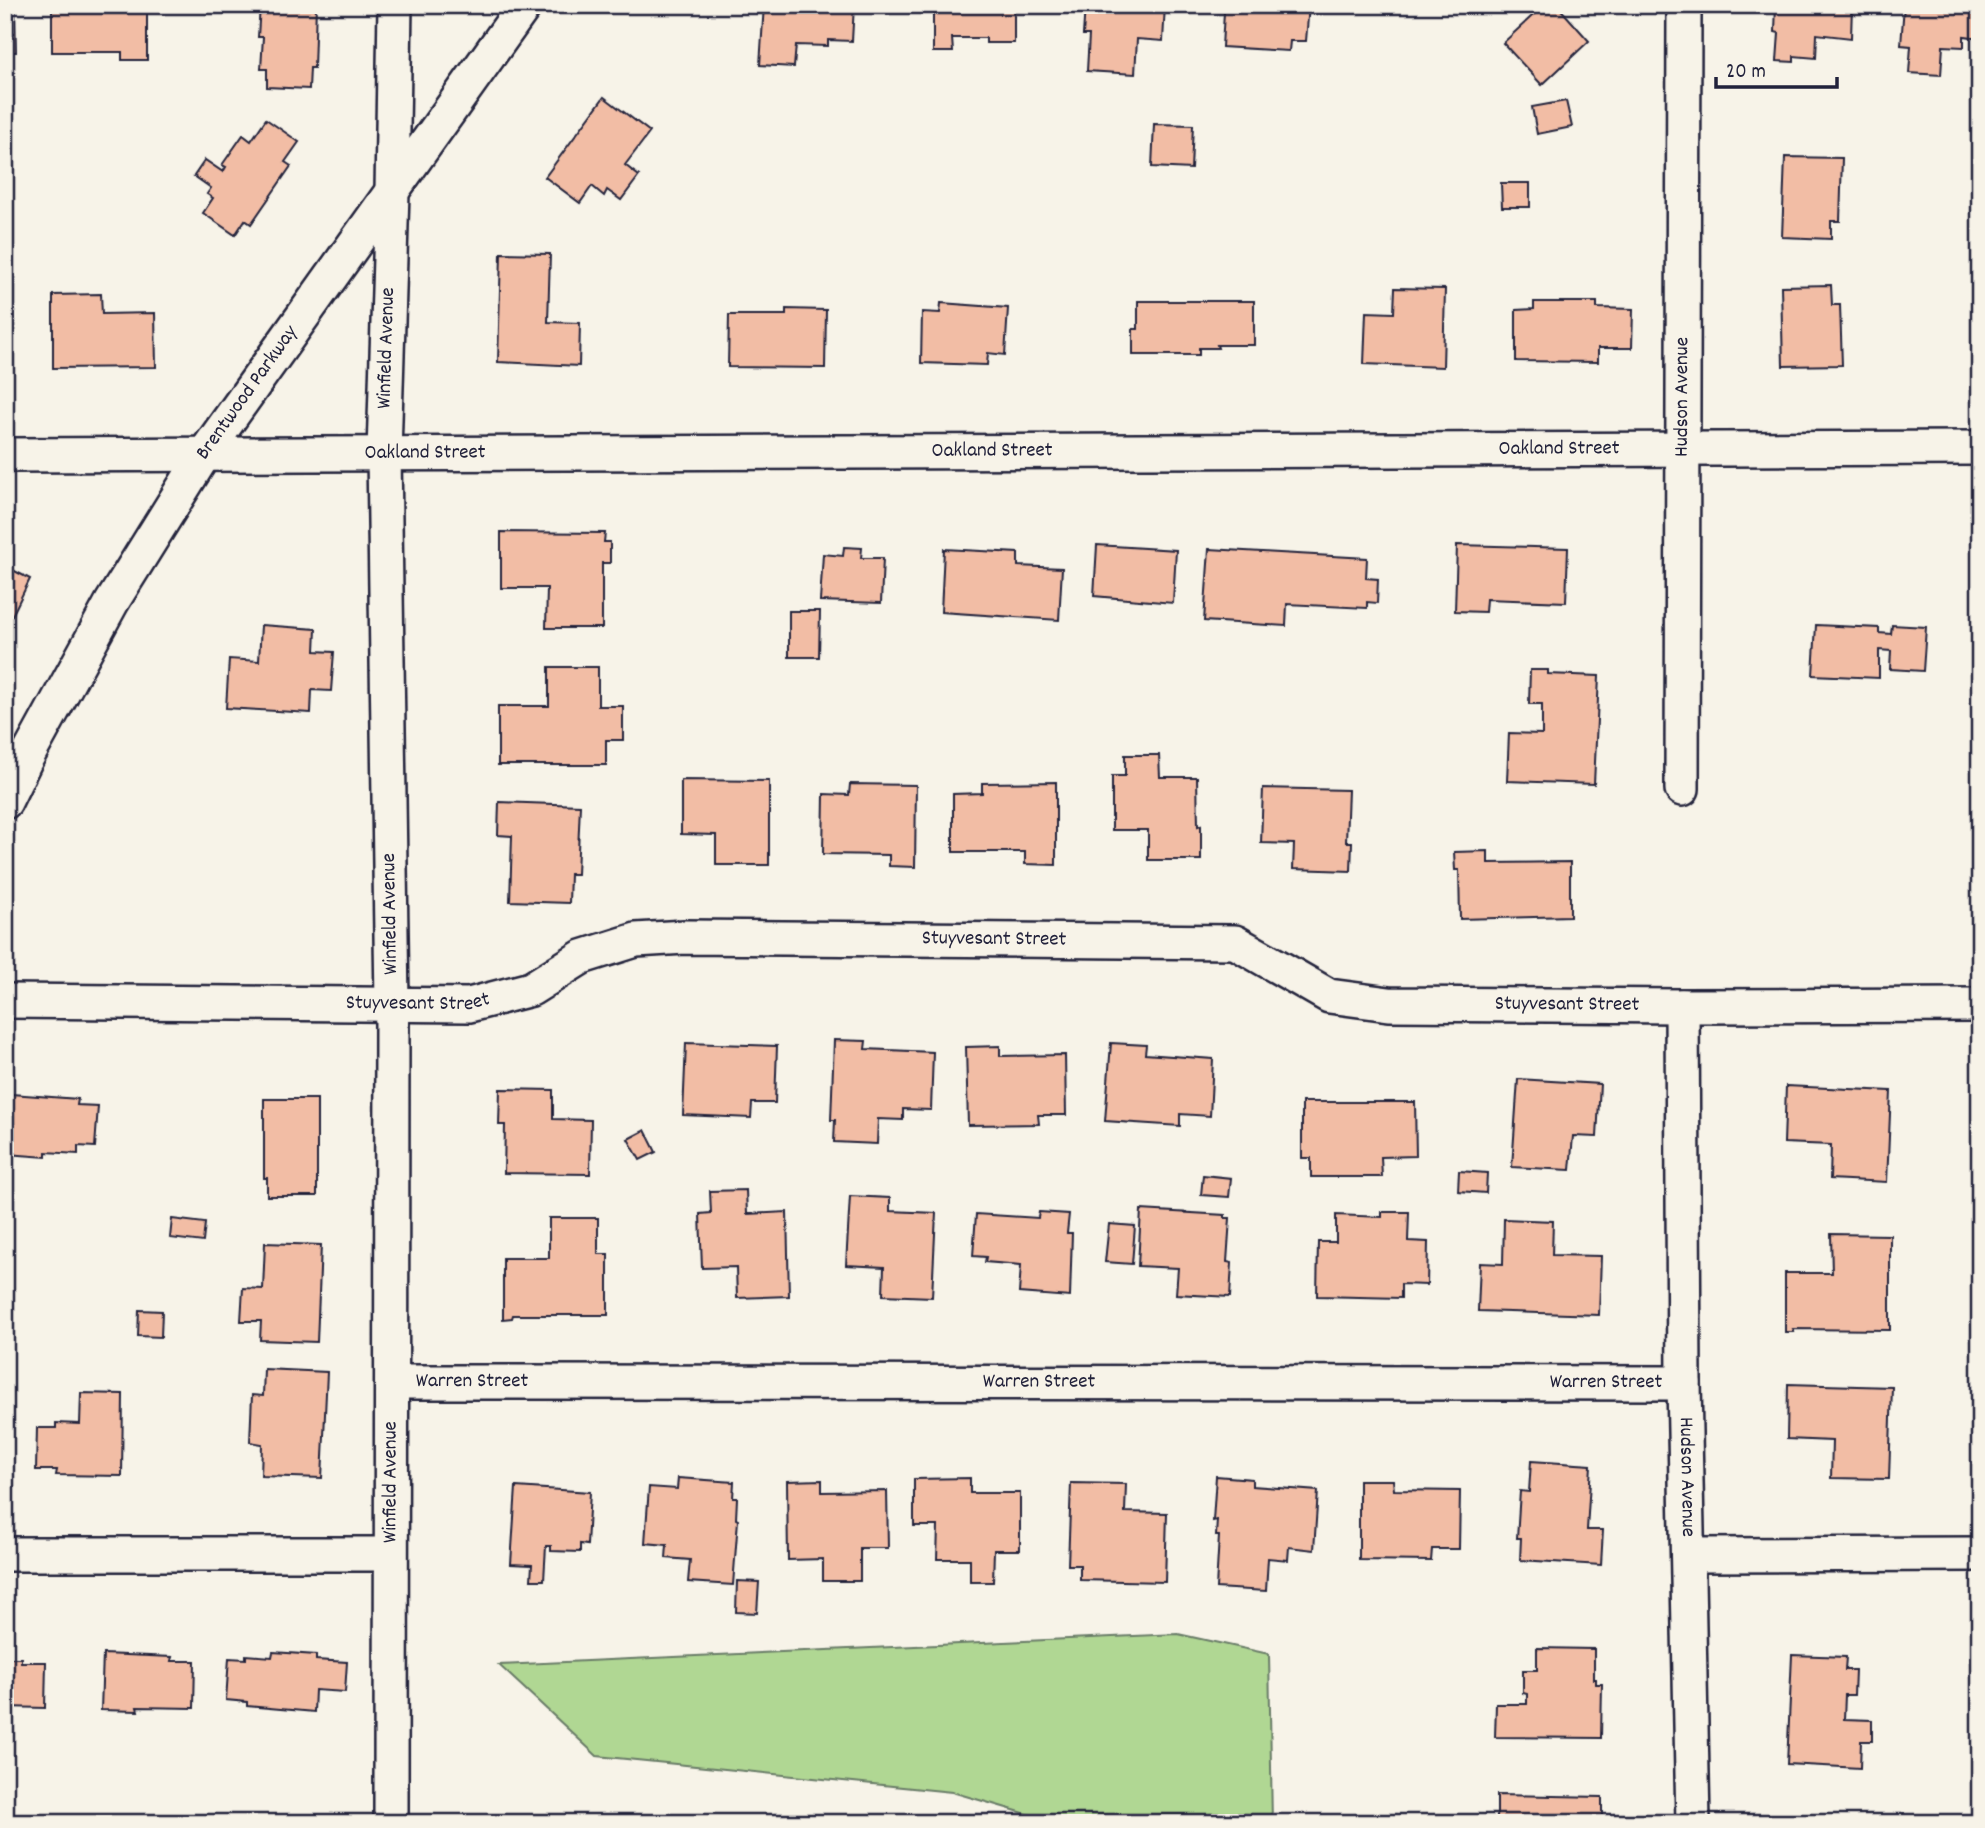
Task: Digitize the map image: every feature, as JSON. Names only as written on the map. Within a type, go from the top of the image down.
[{"type":"street","name":"Winfield Avenue","points":[[391,1823],[392,1004],[384,453],[395,5]]},
{"type":"street","name":"Brentwood Parkway","points":[[5,802],[24,761],[112,602],[203,456],[525,5]]},
{"type":"street","name":"Hudson Avenue","points":[[1682,789],[1684,5]]},
{"type":"street","name":"Oakland Street","points":[[5,455],[1980,448]]},
{"type":"street","name":"Stuyvesant Street","points":[[5,1001],[469,1005],[531,989],[582,957],[636,940],[698,937],[1235,942],[1329,996],[1389,1004],[1980,1005]]},
{"type":"street","name":"Hudson Avenue","points":[[1682,1006],[1684,1382],[1693,1823]]},
{"type":"street","name":"Warren Street","points":[[393,1382],[1684,1382]]},
{"type":"street","points":[[1688,1555],[1980,1553]]},
{"type":"street","points":[[5,1554],[390,1554]]},
{"type":"green space","points":[[1178,1634],[1269,1654],[1272,1823],[1058,1823],[952,1792],[597,1756],[499,1665]]},
{"type":"building","points":[[5,5],[15,5],[16,52],[5,52]]},
{"type":"building","points":[[52,5],[147,5],[147,60],[122,60],[122,52],[52,52]]},
{"type":"building","points":[[260,5],[316,5],[314,68],[310,68],[309,89],[267,87],[267,69],[261,69],[263,37],[258,37]]},
{"type":"building","points":[[764,5],[854,5],[852,41],[828,40],[828,46],[796,45],[794,67],[760,65]]},
{"type":"building","points":[[933,5],[1014,5],[1014,43],[986,43],[986,38],[952,38],[953,52],[933,52]]},
{"type":"building","points":[[1085,5],[1165,5],[1163,41],[1137,39],[1135,74],[1087,71],[1089,35],[1083,35]]},
{"type":"building","points":[[1218,5],[1309,5],[1306,41],[1290,41],[1289,51],[1222,47],[1224,12],[1218,12]]},
{"type":"building","points":[[1544,5],[1557,5],[1589,41],[1542,85],[1503,43]]},
{"type":"building","points":[[1776,5],[1852,5],[1851,38],[1817,34],[1816,58],[1794,56],[1794,62],[1777,61],[1779,33],[1775,32]]},
{"type":"building","points":[[1904,5],[1980,5],[1980,38],[1964,36],[1964,47],[1943,46],[1941,75],[1909,73],[1911,46],[1901,45]]},
{"type":"building","points":[[604,97],[650,132],[625,165],[639,176],[621,200],[607,190],[604,196],[592,186],[580,203],[545,177]]},
{"type":"building","points":[[1566,101],[1572,127],[1537,134],[1532,107]]},
{"type":"building","points":[[266,119],[299,142],[285,162],[291,166],[251,224],[245,220],[235,235],[203,213],[213,198],[207,194],[211,188],[194,176],[205,160],[223,172],[226,167],[222,165],[243,135],[251,141]]},
{"type":"building","points":[[1154,124],[1193,125],[1191,169],[1152,167]]},
{"type":"building","points":[[1785,157],[1842,158],[1840,221],[1831,221],[1831,239],[1782,237]]},
{"type":"building","points":[[1501,183],[1530,183],[1530,207],[1502,207]]},
{"type":"building","points":[[501,253],[550,254],[548,322],[580,323],[579,366],[498,362]]},
{"type":"building","points":[[1831,285],[1832,305],[1840,305],[1842,365],[1783,366],[1781,286]]},
{"type":"building","points":[[1395,288],[1445,289],[1443,367],[1364,364],[1366,312],[1394,313]]},
{"type":"building","points":[[101,294],[102,314],[155,313],[156,367],[53,368],[53,295]]},
{"type":"building","points":[[1138,301],[1254,301],[1254,345],[1199,348],[1199,355],[1133,355],[1133,329],[1138,329]]},
{"type":"building","points":[[1534,302],[1597,302],[1597,308],[1633,309],[1632,348],[1598,348],[1598,362],[1516,361],[1516,310],[1534,309]]},
{"type":"building","points":[[941,303],[1008,308],[1005,355],[988,353],[987,365],[921,363],[922,312],[940,313]]},
{"type":"building","points":[[786,309],[826,310],[825,368],[728,367],[729,315],[786,315]]},
{"type":"building","points":[[501,532],[605,533],[604,542],[610,542],[610,563],[602,563],[602,628],[546,628],[547,588],[501,588]]},
{"type":"building","points":[[1097,545],[1176,550],[1173,603],[1094,596]]},
{"type":"building","points":[[1457,545],[1568,548],[1566,602],[1486,599],[1485,612],[1455,611]]},
{"type":"building","points":[[844,547],[862,548],[861,558],[883,558],[881,603],[820,601],[823,554],[843,556]]},
{"type":"building","points":[[944,549],[1018,553],[1018,566],[1062,568],[1059,620],[941,612]]},
{"type":"building","points":[[1209,549],[1367,558],[1366,578],[1378,579],[1377,603],[1367,602],[1367,608],[1287,604],[1286,626],[1204,621]]},
{"type":"building","points":[[5,566],[30,579],[5,630]]},
{"type":"building","points":[[789,611],[820,611],[819,657],[789,657]]},
{"type":"building","points":[[261,625],[316,629],[315,651],[334,652],[331,691],[312,690],[311,713],[226,708],[229,659],[259,661]]},
{"type":"building","points":[[1816,625],[1879,628],[1879,633],[1891,634],[1892,625],[1926,627],[1923,671],[1890,669],[1891,651],[1879,650],[1879,678],[1813,675]]},
{"type":"building","points":[[549,667],[598,667],[598,706],[623,706],[623,740],[606,740],[606,765],[498,765],[498,706],[549,706]]},
{"type":"building","points":[[1530,670],[1548,670],[1548,674],[1599,676],[1594,784],[1507,781],[1509,733],[1542,734],[1542,704],[1529,704]]},
{"type":"building","points":[[1125,755],[1159,755],[1160,777],[1197,777],[1201,860],[1148,860],[1148,830],[1112,830],[1112,776],[1125,776]]},
{"type":"building","points":[[681,780],[769,781],[769,865],[716,865],[716,835],[681,834]]},
{"type":"building","points":[[1056,782],[1056,865],[1025,864],[1025,852],[953,852],[953,794],[982,793],[982,783]]},
{"type":"building","points":[[850,784],[916,785],[915,867],[889,866],[889,855],[823,854],[824,794],[849,795]]},
{"type":"building","points":[[1263,788],[1348,790],[1346,842],[1352,842],[1351,871],[1293,869],[1294,844],[1261,843]]},
{"type":"building","points":[[499,802],[580,805],[577,874],[570,874],[569,903],[510,901],[512,836],[498,835]]},
{"type":"building","points":[[1488,851],[1488,863],[1570,862],[1570,916],[1460,919],[1459,870],[1455,870],[1454,852]]},
{"type":"building","points":[[834,1040],[866,1041],[865,1049],[933,1052],[931,1110],[903,1109],[903,1120],[878,1119],[877,1144],[834,1142],[835,1120],[831,1120]]},
{"type":"building","points":[[686,1043],[777,1046],[775,1103],[752,1103],[751,1118],[683,1115]]},
{"type":"building","points":[[1111,1043],[1146,1045],[1145,1054],[1213,1059],[1210,1116],[1180,1114],[1180,1126],[1105,1121]]},
{"type":"building","points":[[1000,1046],[1000,1056],[1065,1055],[1066,1115],[1038,1115],[1039,1124],[968,1125],[966,1047]]},
{"type":"building","points":[[1518,1079],[1600,1084],[1597,1137],[1573,1136],[1570,1170],[1512,1167]]},
{"type":"building","points":[[1786,1086],[1891,1091],[1887,1182],[1830,1179],[1831,1145],[1784,1143]]},
{"type":"building","points":[[500,1089],[553,1090],[553,1119],[591,1120],[590,1174],[504,1173],[505,1125],[499,1125]]},
{"type":"building","points":[[11,1094],[78,1099],[77,1105],[98,1106],[95,1147],[78,1146],[78,1154],[46,1152],[46,1157],[7,1154]]},
{"type":"building","points":[[264,1099],[317,1099],[317,1196],[267,1196],[267,1178],[264,1178]]},
{"type":"building","points":[[1302,1102],[1415,1102],[1416,1156],[1381,1157],[1382,1177],[1311,1177],[1311,1158],[1302,1158]]},
{"type":"building","points":[[645,1130],[656,1152],[640,1160],[628,1139]]},
{"type":"building","points":[[1459,1171],[1487,1173],[1486,1193],[1458,1191]]},
{"type":"building","points":[[1203,1175],[1231,1178],[1229,1197],[1201,1195]]},
{"type":"building","points":[[746,1190],[747,1214],[787,1212],[789,1296],[737,1298],[736,1267],[702,1268],[700,1214],[711,1213],[710,1191]]},
{"type":"building","points":[[850,1196],[890,1198],[890,1211],[936,1213],[932,1297],[883,1295],[884,1267],[846,1265]]},
{"type":"building","points":[[1141,1210],[1225,1215],[1225,1218],[1230,1218],[1227,1262],[1232,1263],[1230,1297],[1176,1294],[1178,1268],[1138,1266]]},
{"type":"building","points":[[1039,1212],[1069,1214],[1067,1233],[1072,1233],[1070,1297],[1019,1293],[1021,1265],[985,1262],[986,1257],[973,1256],[976,1214],[1038,1218]]},
{"type":"building","points":[[1382,1212],[1409,1212],[1408,1241],[1428,1242],[1427,1285],[1401,1284],[1401,1298],[1317,1296],[1318,1242],[1336,1242],[1336,1215],[1382,1217]]},
{"type":"building","points":[[549,1218],[598,1218],[598,1254],[608,1254],[608,1315],[513,1315],[512,1318],[503,1319],[503,1258],[549,1258]]},
{"type":"building","points":[[172,1219],[205,1223],[203,1242],[170,1238]]},
{"type":"building","points":[[1504,1219],[1553,1221],[1552,1255],[1601,1256],[1599,1315],[1478,1311],[1480,1263],[1503,1264]]},
{"type":"building","points":[[1109,1224],[1135,1226],[1132,1264],[1105,1262]]},
{"type":"building","points":[[1831,1234],[1890,1235],[1890,1330],[1793,1329],[1794,1332],[1785,1332],[1785,1273],[1832,1273]]},
{"type":"building","points":[[265,1243],[321,1245],[317,1342],[260,1340],[261,1321],[241,1321],[243,1288],[263,1289]]},
{"type":"building","points":[[139,1310],[162,1311],[161,1337],[138,1336]]},
{"type":"building","points":[[264,1369],[327,1372],[322,1478],[261,1476],[262,1444],[250,1442],[252,1395],[263,1396]]},
{"type":"building","points":[[1788,1384],[1892,1387],[1889,1479],[1831,1478],[1832,1441],[1787,1439]]},
{"type":"building","points":[[81,1393],[123,1394],[122,1476],[56,1475],[57,1470],[36,1470],[37,1428],[56,1428],[56,1423],[80,1424]]},
{"type":"building","points":[[1531,1461],[1591,1465],[1587,1530],[1603,1530],[1601,1565],[1520,1560],[1521,1538],[1517,1538],[1520,1491],[1529,1492]]},
{"type":"building","points":[[1216,1476],[1252,1479],[1252,1486],[1318,1491],[1314,1550],[1289,1547],[1288,1560],[1268,1558],[1266,1591],[1216,1588],[1219,1536],[1216,1536],[1217,1520],[1213,1521]]},
{"type":"building","points":[[678,1478],[734,1482],[733,1498],[737,1498],[738,1520],[733,1585],[688,1582],[690,1560],[666,1558],[667,1545],[645,1543],[649,1487],[677,1489]]},
{"type":"building","points":[[970,1478],[970,1493],[1020,1493],[1020,1550],[994,1550],[993,1582],[970,1582],[970,1559],[937,1559],[938,1526],[914,1526],[914,1479]]},
{"type":"building","points":[[822,1480],[822,1492],[887,1491],[888,1548],[860,1548],[860,1581],[823,1581],[823,1559],[788,1560],[787,1481]]},
{"type":"building","points":[[1359,1480],[1393,1480],[1394,1490],[1460,1491],[1459,1549],[1432,1549],[1431,1561],[1359,1560]]},
{"type":"building","points":[[1071,1483],[1126,1484],[1125,1512],[1167,1513],[1165,1582],[1080,1580],[1080,1565],[1068,1565]]},
{"type":"building","points":[[516,1487],[590,1492],[587,1545],[580,1544],[580,1552],[551,1551],[551,1546],[546,1546],[544,1580],[531,1580],[532,1565],[511,1564]]},
{"type":"building","points":[[737,1581],[759,1582],[757,1613],[736,1612]]},
{"type":"building","points":[[1537,1648],[1594,1649],[1594,1679],[1596,1684],[1602,1684],[1601,1738],[1495,1737],[1496,1704],[1527,1704],[1527,1694],[1523,1693],[1523,1670],[1537,1670]]},
{"type":"building","points":[[273,1652],[316,1655],[316,1660],[347,1662],[345,1692],[315,1690],[314,1712],[247,1706],[247,1702],[226,1700],[229,1658],[246,1659],[246,1655],[272,1657]]},
{"type":"building","points":[[103,1654],[172,1657],[171,1661],[195,1661],[194,1708],[137,1707],[138,1711],[101,1710]]},
{"type":"building","points":[[1792,1655],[1846,1657],[1845,1670],[1855,1670],[1854,1695],[1845,1695],[1844,1719],[1872,1720],[1872,1741],[1861,1741],[1860,1768],[1787,1764]]},
{"type":"building","points":[[5,1658],[21,1658],[21,1662],[46,1662],[45,1708],[5,1707]]},
{"type":"building","points":[[1497,1795],[1602,1797],[1602,1823],[1497,1823]]}]
